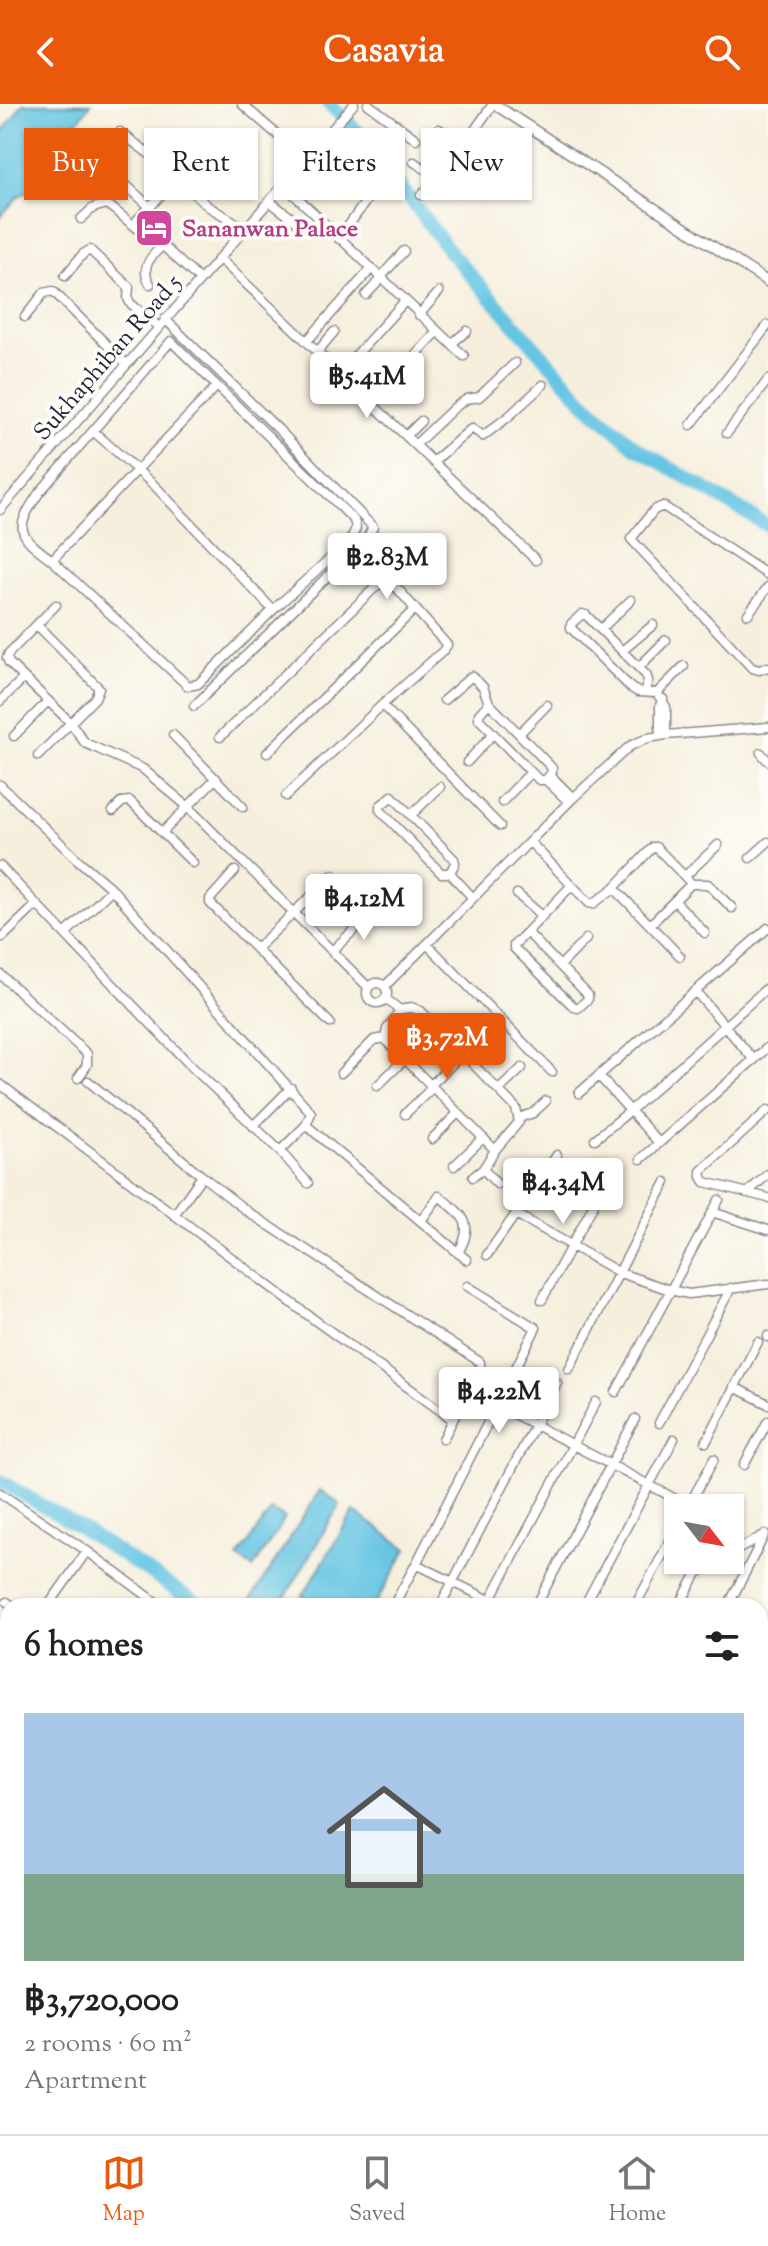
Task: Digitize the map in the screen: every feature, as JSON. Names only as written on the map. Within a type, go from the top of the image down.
[{"type":"street","points":[[242,104],[274,132]]},
{"type":"street","points":[[368,104],[416,139]]},
{"type":"street","points":[[477,128],[494,104],[767,281]]},
{"type":"street","name":"Sukhaphiban Road 5","points":[[333,128],[352,107]]},
{"type":"street","points":[[128,138],[209,207],[245,228]]},
{"type":"street","points":[[414,162],[421,167]]},
{"type":"street","points":[[128,187],[150,207]]},
{"type":"street","name":"Sukhaphiban Road 5","points":[[0,510],[274,195]]},
{"type":"street","points":[[156,200],[137,220],[138,223],[199,282]]},
{"type":"street","points":[[299,200],[464,356]]},
{"type":"street","points":[[269,201],[297,222]]},
{"type":"street","points":[[339,239],[366,201]]},
{"type":"street","points":[[81,219],[93,208],[107,204],[199,282]]},
{"type":"street","points":[[150,284],[145,271],[149,260],[159,249]]},
{"type":"street","points":[[65,276],[90,250],[129,287],[130,303],[162,323],[278,429],[372,525],[372,530],[359,545],[194,706]]},
{"type":"street","points":[[366,295],[404,251]]},
{"type":"street","points":[[219,258],[536,560]]},
{"type":"street","points":[[307,341],[371,269]]},
{"type":"street","points":[[25,317],[44,293],[53,291],[126,364]]},
{"type":"street","points":[[419,315],[439,292]]},
{"type":"street","points":[[341,372],[405,301]]},
{"type":"street","points":[[691,425],[756,351],[768,325]]},
{"type":"street","points":[[451,344],[467,331]]},
{"type":"street","points":[[318,351],[334,332]]},
{"type":"street","points":[[372,402],[437,332]]},
{"type":"street","points":[[171,341],[354,520],[356,528],[351,539],[198,684],[188,686],[32,545],[22,528],[23,517],[39,493],[92,432],[171,341]]},
{"type":"street","points":[[415,445],[455,407],[467,399],[479,397],[515,363]]},
{"type":"street","points":[[727,433],[768,380]]},
{"type":"street","points":[[433,462],[472,428],[483,436],[543,385]]},
{"type":"street","points":[[52,560],[216,387]]},
{"type":"street","points":[[77,421],[155,486],[273,610]]},
{"type":"street","points":[[406,436],[421,421]]},
{"type":"street","points":[[768,575],[663,506],[654,510],[631,539],[752,668],[759,670],[768,667]]},
{"type":"street","points":[[286,796],[447,645],[359,545]]},
{"type":"street","points":[[220,737],[387,576]]},
{"type":"street","points":[[748,614],[768,587]]},
{"type":"street","points":[[601,629],[631,600]]},
{"type":"street","points":[[56,605],[9,653],[9,663],[71,723],[85,743],[143,769],[187,806],[368,987]]},
{"type":"street","points":[[267,753],[415,609]]},
{"type":"street","points":[[645,691],[648,680],[639,667],[584,614],[570,626],[631,688],[660,696],[666,707],[663,736]]},
{"type":"street","points":[[37,625],[99,688],[95,698],[38,756]]},
{"type":"street","points":[[622,651],[653,625]]},
{"type":"street","points":[[639,667],[666,640]]},
{"type":"street","points":[[660,696],[684,666]]},
{"type":"street","points":[[444,700],[472,676],[483,687],[489,703],[552,768],[548,777],[541,782],[478,717],[489,703]]},
{"type":"street","points":[[0,701],[24,678]]},
{"type":"street","points":[[14,736],[48,701]]},
{"type":"street","points":[[382,705],[500,826]]},
{"type":"street","points":[[519,734],[547,705]]},
{"type":"street","points":[[385,986],[571,800],[630,746],[648,738],[768,727]]},
{"type":"street","points":[[467,762],[493,734]]},
{"type":"street","points":[[173,735],[243,807]]},
{"type":"street","points":[[761,753],[768,761]]},
{"type":"street","points":[[502,802],[531,772]]},
{"type":"street","points":[[548,777],[571,800]]},
{"type":"street","points":[[162,833],[216,778]]},
{"type":"street","points":[[0,785],[112,889],[309,1110],[311,1113],[306,1125],[280,1151]]},
{"type":"street","points":[[411,815],[440,787]]},
{"type":"street","points":[[450,873],[454,859],[392,796],[379,807],[441,873],[450,873],[473,898]]},
{"type":"street","points":[[113,811],[122,802],[130,801],[193,863]]},
{"type":"street","points":[[530,842],[589,903],[593,904],[614,888],[653,847],[691,884]]},
{"type":"street","points":[[750,858],[768,842]]},
{"type":"street","points":[[685,876],[718,845]]},
{"type":"street","points":[[0,866],[308,1183]]},
{"type":"street","points":[[235,871],[210,902],[330,1023]]},
{"type":"street","points":[[257,948],[333,875]]},
{"type":"street","points":[[650,925],[691,884],[708,884],[732,908]]},
{"type":"street","points":[[527,932],[589,997],[578,1008],[514,947],[527,932],[572,885]]},
{"type":"street","points":[[614,888],[680,956]]},
{"type":"street","points":[[65,934],[112,889]]},
{"type":"street","points":[[517,894],[542,916]]},
{"type":"street","points":[[675,901],[705,933]]},
{"type":"street","points":[[3,937],[36,905]]},
{"type":"street","points":[[332,951],[375,910]]},
{"type":"street","points":[[579,1093],[768,928]]},
{"type":"street","points":[[542,975],[586,939]]},
{"type":"street","points":[[427,944],[552,1072]]},
{"type":"street","points":[[0,974],[87,1054],[89,1060],[78,1078]]},
{"type":"street","points":[[368,987],[377,983],[385,986]]},
{"type":"street","points":[[385,986],[386,999]]},
{"type":"street","points":[[368,987],[367,997],[372,1002],[378,1004],[386,999]]},
{"type":"street","points":[[595,1139],[768,987]]},
{"type":"street","points":[[696,992],[754,1060]]},
{"type":"street","points":[[386,999],[400,1010]]},
{"type":"street","points":[[473,1177],[515,1128],[519,1118],[516,1108],[421,1011],[411,1007],[400,1010],[387,1029],[388,1042],[495,1150]]},
{"type":"street","points":[[388,1042],[421,1011]]},
{"type":"street","points":[[341,1073],[374,1040],[388,1042]]},
{"type":"street","points":[[641,1159],[768,1047]]},
{"type":"street","points":[[405,1114],[463,1053]]},
{"type":"street","points":[[377,1086],[404,1060]]},
{"type":"street","points":[[499,1090],[522,1068]]},
{"type":"street","points":[[600,1077],[659,1143]]},
{"type":"street","points":[[88,1081],[202,1176],[285,1236],[480,1362],[480,1368],[443,1439]]},
{"type":"street","points":[[0,1084],[452,1419]]},
{"type":"street","points":[[253,1126],[291,1088]]},
{"type":"street","points":[[519,1118],[533,1113],[546,1101]]},
{"type":"street","points":[[768,1110],[701,1171],[705,1182],[768,1198]]},
{"type":"street","points":[[432,1139],[458,1113]]},
{"type":"street","points":[[306,1125],[467,1260]]},
{"type":"street","points":[[454,1166],[483,1138]]},
{"type":"street","points":[[487,1255],[557,1155]]},
{"type":"street","points":[[483,1169],[497,1184]]},
{"type":"street","points":[[542,1300],[613,1169]]},
{"type":"street","points":[[747,1193],[768,1174]]},
{"type":"street","points":[[174,1215],[202,1176]]},
{"type":"street","points":[[569,1369],[666,1182]]},
{"type":"street","points":[[421,1221],[439,1196],[464,1216],[466,1233],[458,1253]]},
{"type":"street","points":[[616,1392],[719,1200]]},
{"type":"street","points":[[712,1212],[768,1230]]},
{"type":"street","points":[[516,1214],[620,1273],[670,1290],[689,1294],[768,1284]]},
{"type":"street","points":[[397,1598],[536,1328],[467,1286]]},
{"type":"street","points":[[659,1423],[731,1288]]},
{"type":"street","points":[[706,1442],[758,1342]]},
{"type":"street","points":[[444,1598],[557,1383]]},
{"type":"street","points":[[734,1387],[768,1404]]},
{"type":"street","points":[[492,1598],[596,1402]]},
{"type":"street","points":[[497,1405],[664,1494]]},
{"type":"street","points":[[540,1598],[635,1419]]},
{"type":"street","points":[[744,1465],[768,1421]]},
{"type":"street","points":[[588,1598],[674,1439]]},
{"type":"street","points":[[695,1494],[714,1459]]},
{"type":"street","points":[[0,1493],[150,1598]]},
{"type":"street","points":[[744,1546],[766,1534]]},
{"type":"street","points":[[732,1598],[766,1534]]},
{"type":"street","points":[[54,1598],[87,1551]]},
{"type":"street","points":[[639,1598],[664,1552]]},
{"type":"street","points":[[416,1564],[481,1598]]},
{"type":"street","points":[[683,1598],[696,1574]]},
{"type":"water","points":[[23,104],[91,104],[78,121],[63,128],[24,128],[24,194],[0,217],[0,135]]},
{"type":"water","points":[[320,1490],[340,1504],[285,1598],[252,1598]]},
{"type":"water","points":[[271,1510],[285,1518],[253,1568],[238,1558]]},
{"type":"water","points":[[354,1511],[407,1549],[379,1598],[302,1597]]},
{"type":"waterway","points":[[329,104],[367,141],[449,251],[585,403],[635,447],[768,526]]},
{"type":"waterway","points":[[0,1481],[74,1524],[189,1598]]},
{"type":"place","name":"Sananwan Palace","points":[[154,228]]}]
